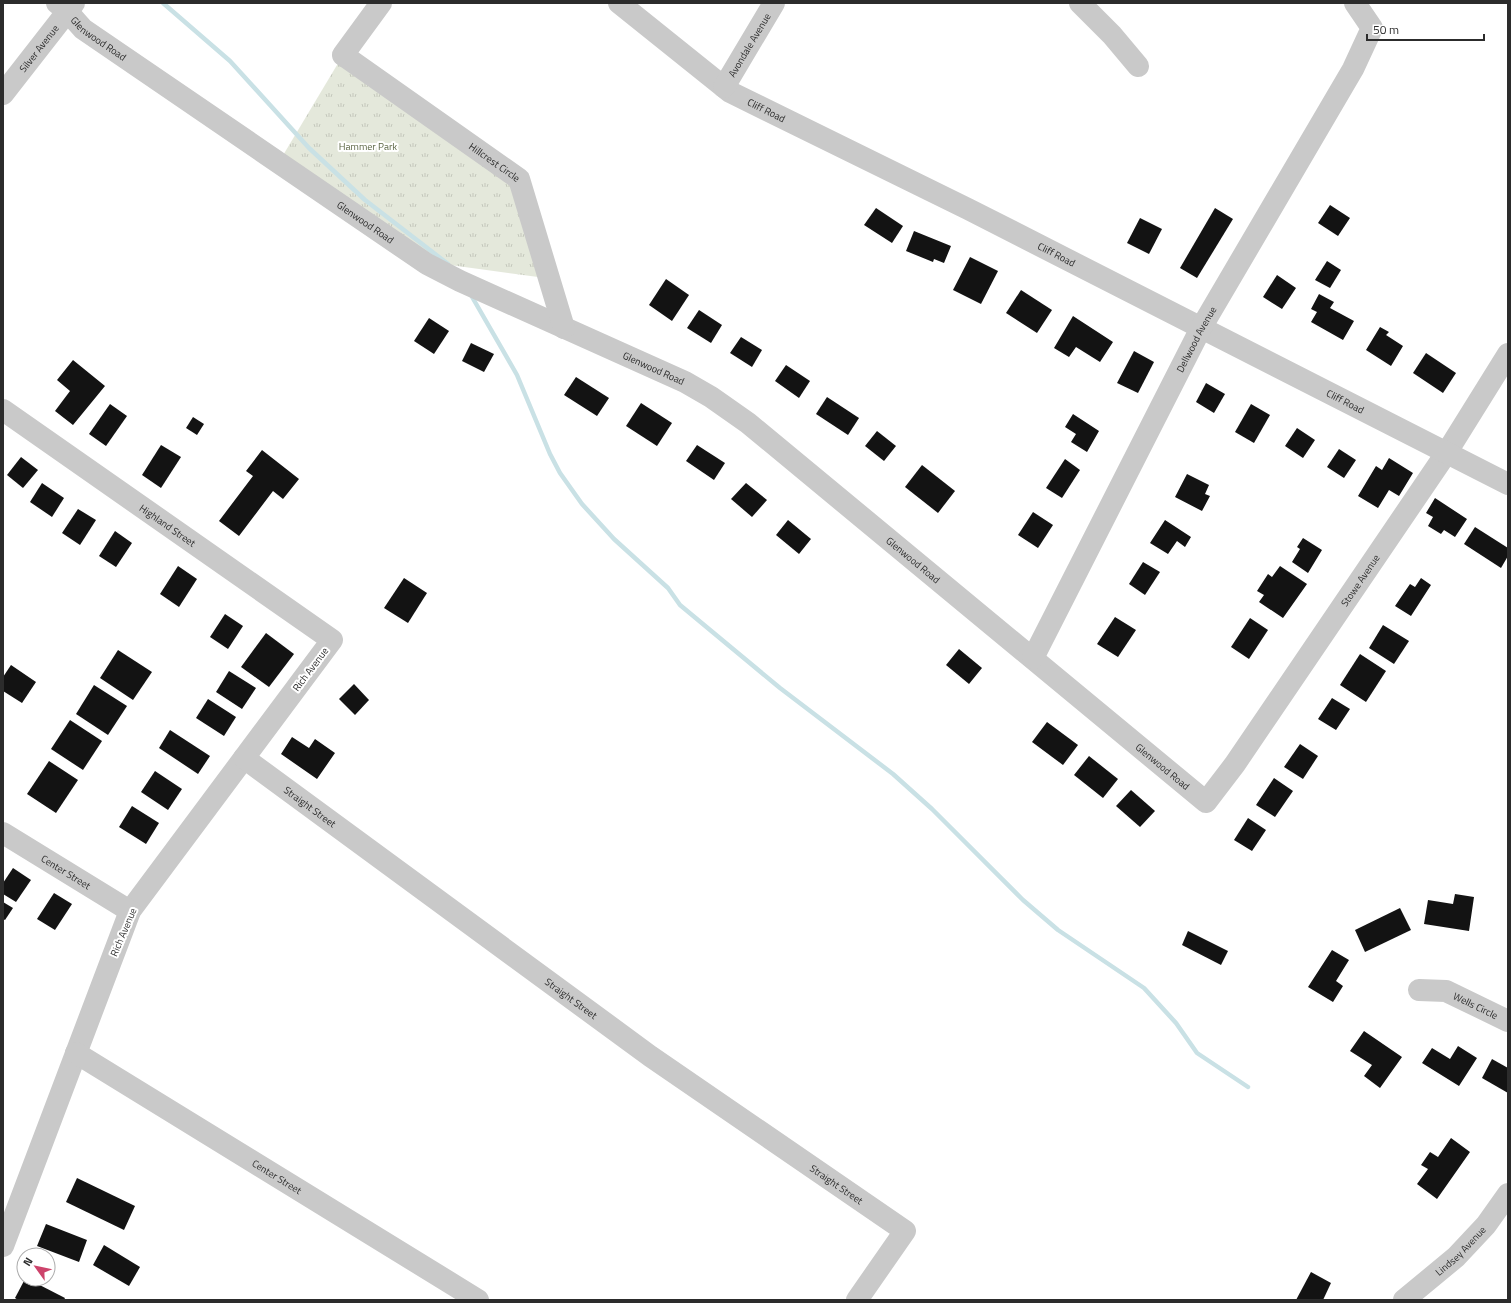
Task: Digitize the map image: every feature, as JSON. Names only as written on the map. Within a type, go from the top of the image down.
[{"type":"street","name":"Hillcrest Circle","points":[[381,3],[343,55],[519,179],[564,328]]},
{"type":"street","name":"Cliff Road","points":[[619,3],[730,92],[968,209],[1508,484]]},
{"type":"street","name":"Avondale Avenue","points":[[724,87],[774,3]]},
{"type":"street","points":[[1080,3],[1112,35],[1138,66]]},
{"type":"street","name":"Dellwood Avenue","points":[[1033,658],[1201,328],[1353,69],[1372,28],[1355,3]]},
{"type":"street","name":"Silver Avenue","points":[[3,94],[66,6]]},
{"type":"street","name":"Glenwood Road","points":[[66,6],[83,29],[427,264],[460,281],[685,382],[711,397],[748,423],[1206,802]]},
{"type":"street","name":"Stowe Avenue","points":[[1206,802],[1235,764],[1447,452],[1508,354]]},
{"type":"street","name":"Highland Street","points":[[6,417],[332,640]]},
{"type":"street","name":"Rich Avenue","points":[[3,1246],[130,911],[332,640]]},
{"type":"street","name":"Straight Street","points":[[244,758],[650,1056],[905,1231],[858,1300]]},
{"type":"street","name":"Center Street","points":[[3,833],[130,911]]},
{"type":"street","name":"Wells Circle","points":[[1419,990],[1446,991],[1508,1021]]},
{"type":"street","name":"Center Street","points":[[76,1053],[478,1300]]},
{"type":"street","name":"Lindsey Avenue","points":[[1404,1300],[1456,1257],[1486,1225],[1508,1194]]},
{"type":"green space","name":"Hammer Park","points":[[343,55],[519,179],[538,277],[450,265],[279,162]]},
{"type":"building","points":[[1330,205],[1350,218],[1338,236],[1318,223]]},
{"type":"building","points":[[876,208],[903,226],[892,243],[864,225]]},
{"type":"building","points":[[1215,208],[1233,219],[1197,278],[1180,268]]},
{"type":"building","points":[[1140,218],[1162,229],[1149,254],[1127,243]]},
{"type":"building","points":[[914,231],[951,246],[944,263],[934,259],[933,262],[906,251]]},
{"type":"building","points":[[970,257],[998,271],[981,304],[953,290]]},
{"type":"building","points":[[1327,261],[1341,270],[1330,288],[1315,280]]},
{"type":"building","points":[[1277,275],[1296,288],[1282,309],[1263,297]]},
{"type":"building","points":[[666,279],[689,295],[672,321],[649,305]]},
{"type":"building","points":[[1021,290],[1052,310],[1037,333],[1006,313]]},
{"type":"building","points":[[1319,294],[1334,302],[1330,308],[1354,321],[1343,340],[1311,322],[1317,312],[1311,309]]},
{"type":"building","points":[[699,310],[722,325],[711,343],[687,328]]},
{"type":"building","points":[[1073,316],[1113,342],[1100,362],[1076,347],[1069,357],[1054,348]]},
{"type":"building","points":[[429,318],[449,331],[434,354],[414,341]]},
{"type":"building","points":[[1380,327],[1389,332],[1386,335],[1403,346],[1391,366],[1366,350]]},
{"type":"building","points":[[741,337],[762,350],[752,367],[730,353]]},
{"type":"building","points":[[471,343],[494,354],[484,372],[462,361]]},
{"type":"building","points":[[1134,351],[1154,362],[1138,393],[1117,383]]},
{"type":"building","points":[[1426,353],[1456,373],[1443,393],[1413,373]]},
{"type":"building","points":[[73,360],[105,386],[73,425],[55,411],[70,391],[57,380]]},
{"type":"building","points":[[786,365],[810,381],[799,398],[775,381]]},
{"type":"building","points":[[576,377],[609,398],[597,416],[564,395]]},
{"type":"building","points":[[1206,383],[1225,394],[1214,413],[1196,402]]},
{"type":"building","points":[[827,397],[859,418],[848,435],[816,414]]},
{"type":"building","points":[[641,403],[672,423],[657,446],[626,426]]},
{"type":"building","points":[[110,404],[127,416],[106,446],[89,434]]},
{"type":"building","points":[[1251,404],[1270,415],[1254,443],[1235,432]]},
{"type":"building","points":[[1073,414],[1099,431],[1087,452],[1071,442],[1076,434],[1065,427]]},
{"type":"building","points":[[193,417],[204,424],[197,435],[186,428]]},
{"type":"building","points":[[1297,428],[1315,440],[1303,458],[1285,446]]},
{"type":"building","points":[[877,431],[896,446],[884,461],[865,446]]},
{"type":"building","points":[[161,445],[181,457],[161,488],[142,475]]},
{"type":"building","points":[[697,445],[725,463],[714,480],[686,461]]},
{"type":"building","points":[[1339,449],[1356,460],[1344,478],[1327,467]]},
{"type":"building","points":[[262,450],[299,479],[283,499],[273,491],[239,536],[219,521],[253,476],[246,471]]},
{"type":"building","points":[[21,457],[38,470],[23,488],[7,475]]},
{"type":"building","points":[[1389,458],[1413,473],[1399,496],[1389,490],[1378,508],[1358,496],[1376,466],[1382,470]]},
{"type":"building","points":[[1065,459],[1080,470],[1062,498],[1046,488]]},
{"type":"building","points":[[922,465],[955,491],[938,513],[905,487]]},
{"type":"building","points":[[1187,474],[1209,485],[1205,494],[1210,496],[1202,511],[1175,497]]},
{"type":"building","points":[[42,483],[64,498],[52,517],[30,502]]},
{"type":"building","points":[[746,483],[767,500],[752,517],[731,499]]},
{"type":"building","points":[[1435,498],[1467,519],[1455,537],[1444,530],[1441,534],[1428,526],[1433,517],[1426,513]]},
{"type":"building","points":[[78,509],[96,520],[80,545],[62,533]]},
{"type":"building","points":[[1033,512],[1053,525],[1038,548],[1018,535]]},
{"type":"building","points":[[788,520],[811,539],[799,554],[776,535]]},
{"type":"building","points":[[1165,520],[1191,537],[1185,547],[1177,541],[1168,554],[1150,543]]},
{"type":"building","points":[[1475,527],[1508,548],[1508,556],[1501,568],[1464,544]]},
{"type":"building","points":[[115,531],[132,543],[116,567],[99,556]]},
{"type":"building","points":[[1303,538],[1322,550],[1308,573],[1292,562],[1300,549],[1297,547]]},
{"type":"building","points":[[1143,562],[1160,572],[1145,595],[1129,584]]},
{"type":"building","points":[[178,566],[197,579],[179,607],[160,594]]},
{"type":"building","points":[[1280,566],[1307,584],[1283,618],[1259,602],[1264,595],[1257,591],[1268,574],[1272,577]]},
{"type":"building","points":[[404,578],[427,593],[408,623],[384,608]]},
{"type":"building","points":[[1421,578],[1431,585],[1411,616],[1395,606],[1410,584],[1415,587]]},
{"type":"building","points":[[225,614],[243,626],[228,649],[210,637]]},
{"type":"building","points":[[1115,617],[1136,630],[1118,657],[1097,644]]},
{"type":"building","points":[[1250,618],[1268,630],[1249,659],[1231,647]]},
{"type":"building","points":[[1383,625],[1409,641],[1394,664],[1369,648]]},
{"type":"building","points":[[266,633],[294,654],[269,687],[241,667]]},
{"type":"building","points":[[959,649],[982,668],[969,684],[946,665]]},
{"type":"building","points":[[118,650],[152,672],[133,700],[100,678]]},
{"type":"building","points":[[1360,654],[1386,671],[1366,702],[1340,685]]},
{"type":"building","points":[[11,665],[36,682],[22,703],[3,691],[3,677]]},
{"type":"building","points":[[229,671],[256,688],[242,709],[216,692]]},
{"type":"building","points":[[354,684],[369,700],[355,715],[339,699]]},
{"type":"building","points":[[94,685],[127,706],[108,735],[76,714]]},
{"type":"building","points":[[1332,698],[1350,709],[1336,730],[1318,719]]},
{"type":"building","points":[[208,699],[236,717],[224,736],[196,718]]},
{"type":"building","points":[[70,720],[102,741],[83,770],[51,749]]},
{"type":"building","points":[[1047,722],[1078,745],[1063,765],[1032,742]]},
{"type":"building","points":[[170,730],[210,756],[198,774],[159,748]]},
{"type":"building","points":[[292,737],[309,748],[315,739],[335,753],[317,779],[281,754]]},
{"type":"building","points":[[1300,744],[1318,756],[1303,779],[1284,767]]},
{"type":"building","points":[[1089,756],[1118,779],[1103,798],[1074,775]]},
{"type":"building","points":[[49,761],[78,780],[56,813],[27,794]]},
{"type":"building","points":[[155,771],[182,789],[168,810],[141,792]]},
{"type":"building","points":[[1274,778],[1293,791],[1275,817],[1256,805]]},
{"type":"building","points":[[1131,790],[1155,811],[1140,827],[1116,806]]},
{"type":"building","points":[[132,806],[159,823],[146,844],[119,827]]},
{"type":"building","points":[[1248,818],[1266,830],[1252,851],[1234,840]]},
{"type":"building","points":[[13,868],[31,880],[16,902],[3,894],[3,883]]},
{"type":"building","points":[[54,893],[72,904],[55,930],[37,919]]},
{"type":"building","points":[[1455,894],[1474,897],[1469,931],[1424,924],[1428,900],[1453,904]]},
{"type":"building","points":[[3,902],[13,908],[5,920],[3,919]]},
{"type":"building","points":[[1400,908],[1411,930],[1365,952],[1355,930]]},
{"type":"building","points":[[1188,931],[1228,951],[1221,965],[1182,945]]},
{"type":"building","points":[[1332,950],[1349,960],[1336,981],[1343,986],[1333,1002],[1308,987]]},
{"type":"building","points":[[1364,1031],[1402,1057],[1380,1088],[1364,1076],[1372,1065],[1350,1051]]},
{"type":"building","points":[[1458,1046],[1477,1058],[1459,1086],[1422,1063],[1432,1048],[1450,1059]]},
{"type":"building","points":[[1492,1059],[1508,1068],[1508,1093],[1482,1078]]},
{"type":"building","points":[[1451,1138],[1470,1152],[1437,1199],[1417,1184],[1428,1169],[1421,1165],[1430,1152],[1438,1157]]},
{"type":"building","points":[[77,1178],[135,1206],[124,1230],[66,1202]]},
{"type":"building","points":[[46,1224],[87,1240],[79,1262],[56,1253],[56,1247],[37,1246]]},
{"type":"building","points":[[104,1245],[140,1267],[129,1286],[93,1265]]},
{"type":"building","points":[[1311,1272],[1331,1283],[1323,1300],[1296,1300]]},
{"type":"building","points":[[21,1287],[44,1287],[65,1298],[64,1300],[18,1300],[15,1298]]},
{"type":"waterway","points":[[163,3],[230,61],[309,148],[365,200],[448,264]]},
{"type":"waterway","points":[[471,295],[517,375],[550,454],[560,473],[582,504],[614,539],[668,588],[680,605],[780,688],[893,774],[932,809],[1023,900],[1058,930],[1144,988],[1176,1023],[1197,1053],[1248,1087]]}]
